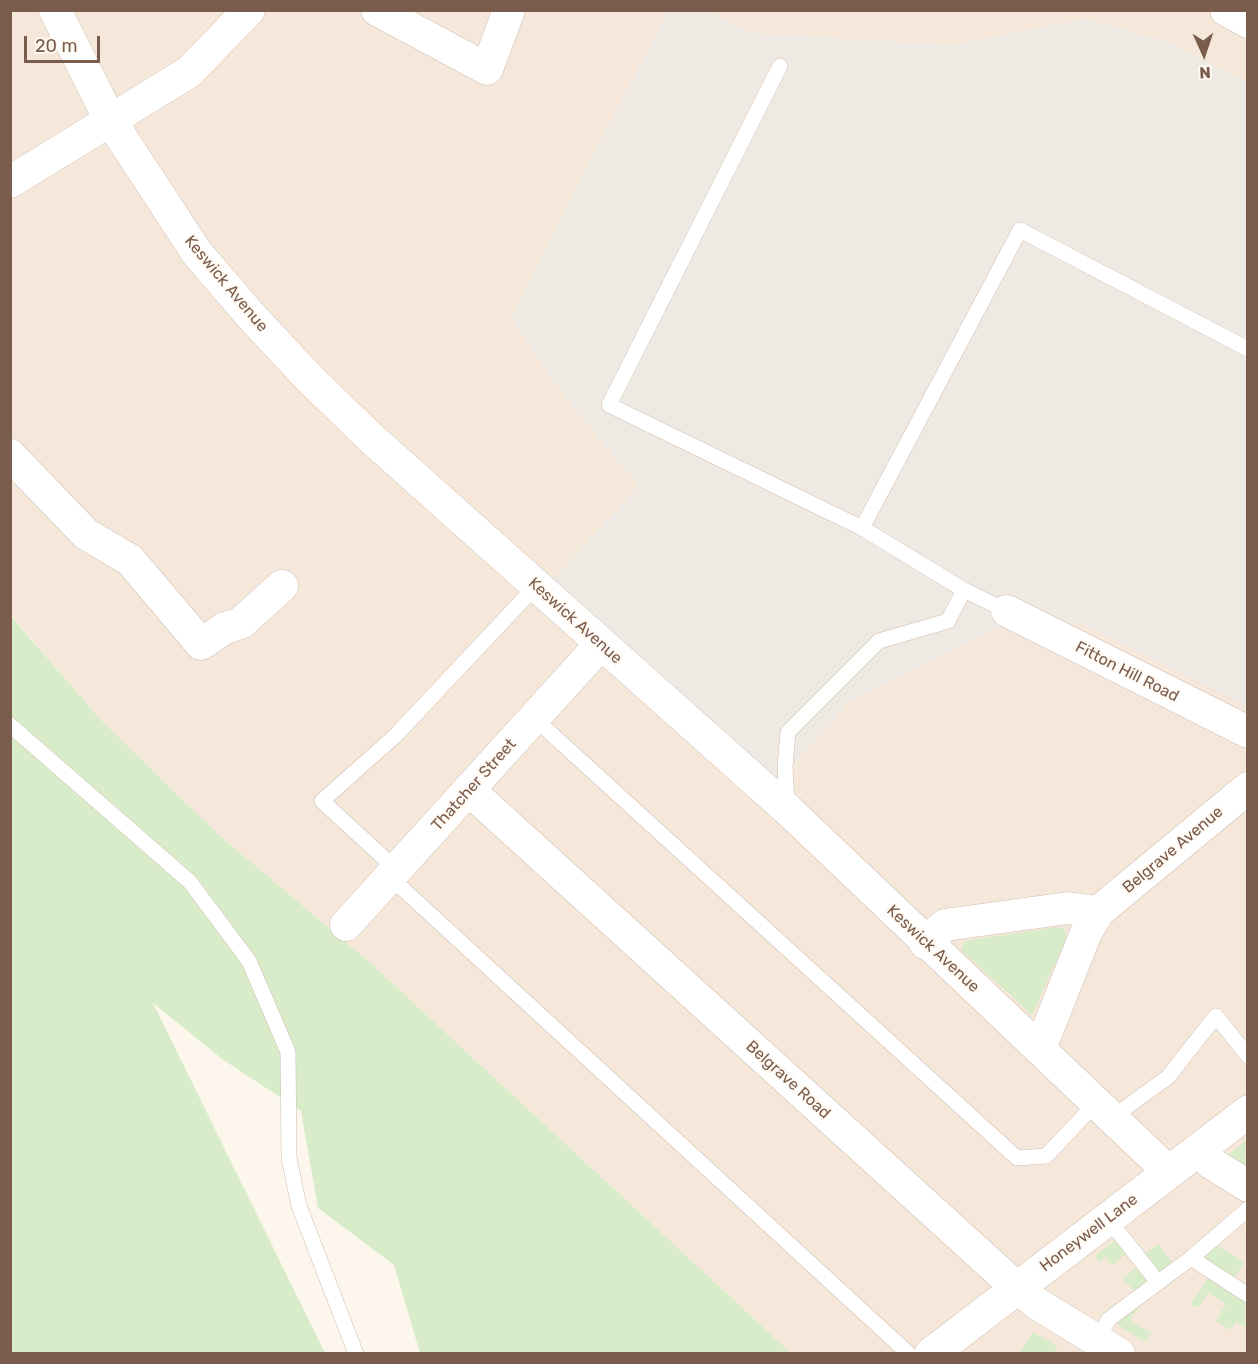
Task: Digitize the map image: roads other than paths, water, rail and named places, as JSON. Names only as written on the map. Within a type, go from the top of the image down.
[{"type":"street","name":"Keswick Avenue","points":[[55,10],[110,120],[197,253],[252,317],[371,438],[787,809],[925,943],[1105,1109],[1169,1172]]},
{"type":"street","points":[[10,182],[189,72],[249,10]]},
{"type":"street","points":[[377,10],[487,69],[509,10]]},
{"type":"street","points":[[1226,10],[1248,22]]},
{"type":"street","points":[[10,455],[86,534],[130,560],[201,644],[225,628],[242,623],[282,586]]},
{"type":"street","name":"Fitton Hill Road","points":[[1007,611],[1248,732]]},
{"type":"street","name":"Thatcher Street","points":[[346,925],[601,644]]},
{"type":"street","name":"Belgrave Avenue","points":[[1040,1049],[1085,935],[1098,912],[1248,788]]},
{"type":"street","name":"Belgrave Road","points":[[470,790],[1016,1287],[1042,1307],[1108,1347]]},
{"type":"street","points":[[925,943],[945,924],[1068,908],[1098,912]]},
{"type":"street","name":"Honeywell Lane","points":[[931,1353],[1248,1112]]},
{"type":"street","points":[[1199,1149],[1211,1163],[1248,1186]]},
{"type":"lane","points":[[780,66],[609,405],[862,528],[964,590],[1007,611]]},
{"type":"lane","points":[[862,528],[1020,230],[1248,349]]},
{"type":"lane","points":[[536,586],[395,736],[322,801],[394,874],[909,1353]]},
{"type":"lane","points":[[787,809],[785,767],[788,732],[879,641],[948,621],[964,590]]},
{"type":"lane","points":[[534,718],[1017,1158],[1046,1156],[1105,1109],[1168,1077],[1216,1016],[1248,1056]]},
{"type":"lane","points":[[10,724],[190,882],[249,962],[288,1052],[289,1158],[299,1206],[356,1353]]},
{"type":"lane","points":[[1108,1347],[1109,1319],[1157,1281],[1191,1258],[1248,1209]]},
{"type":"lane","points":[[1108,1219],[1157,1281]]},
{"type":"lane","points":[[1191,1258],[1195,1263],[1248,1295]]}]
